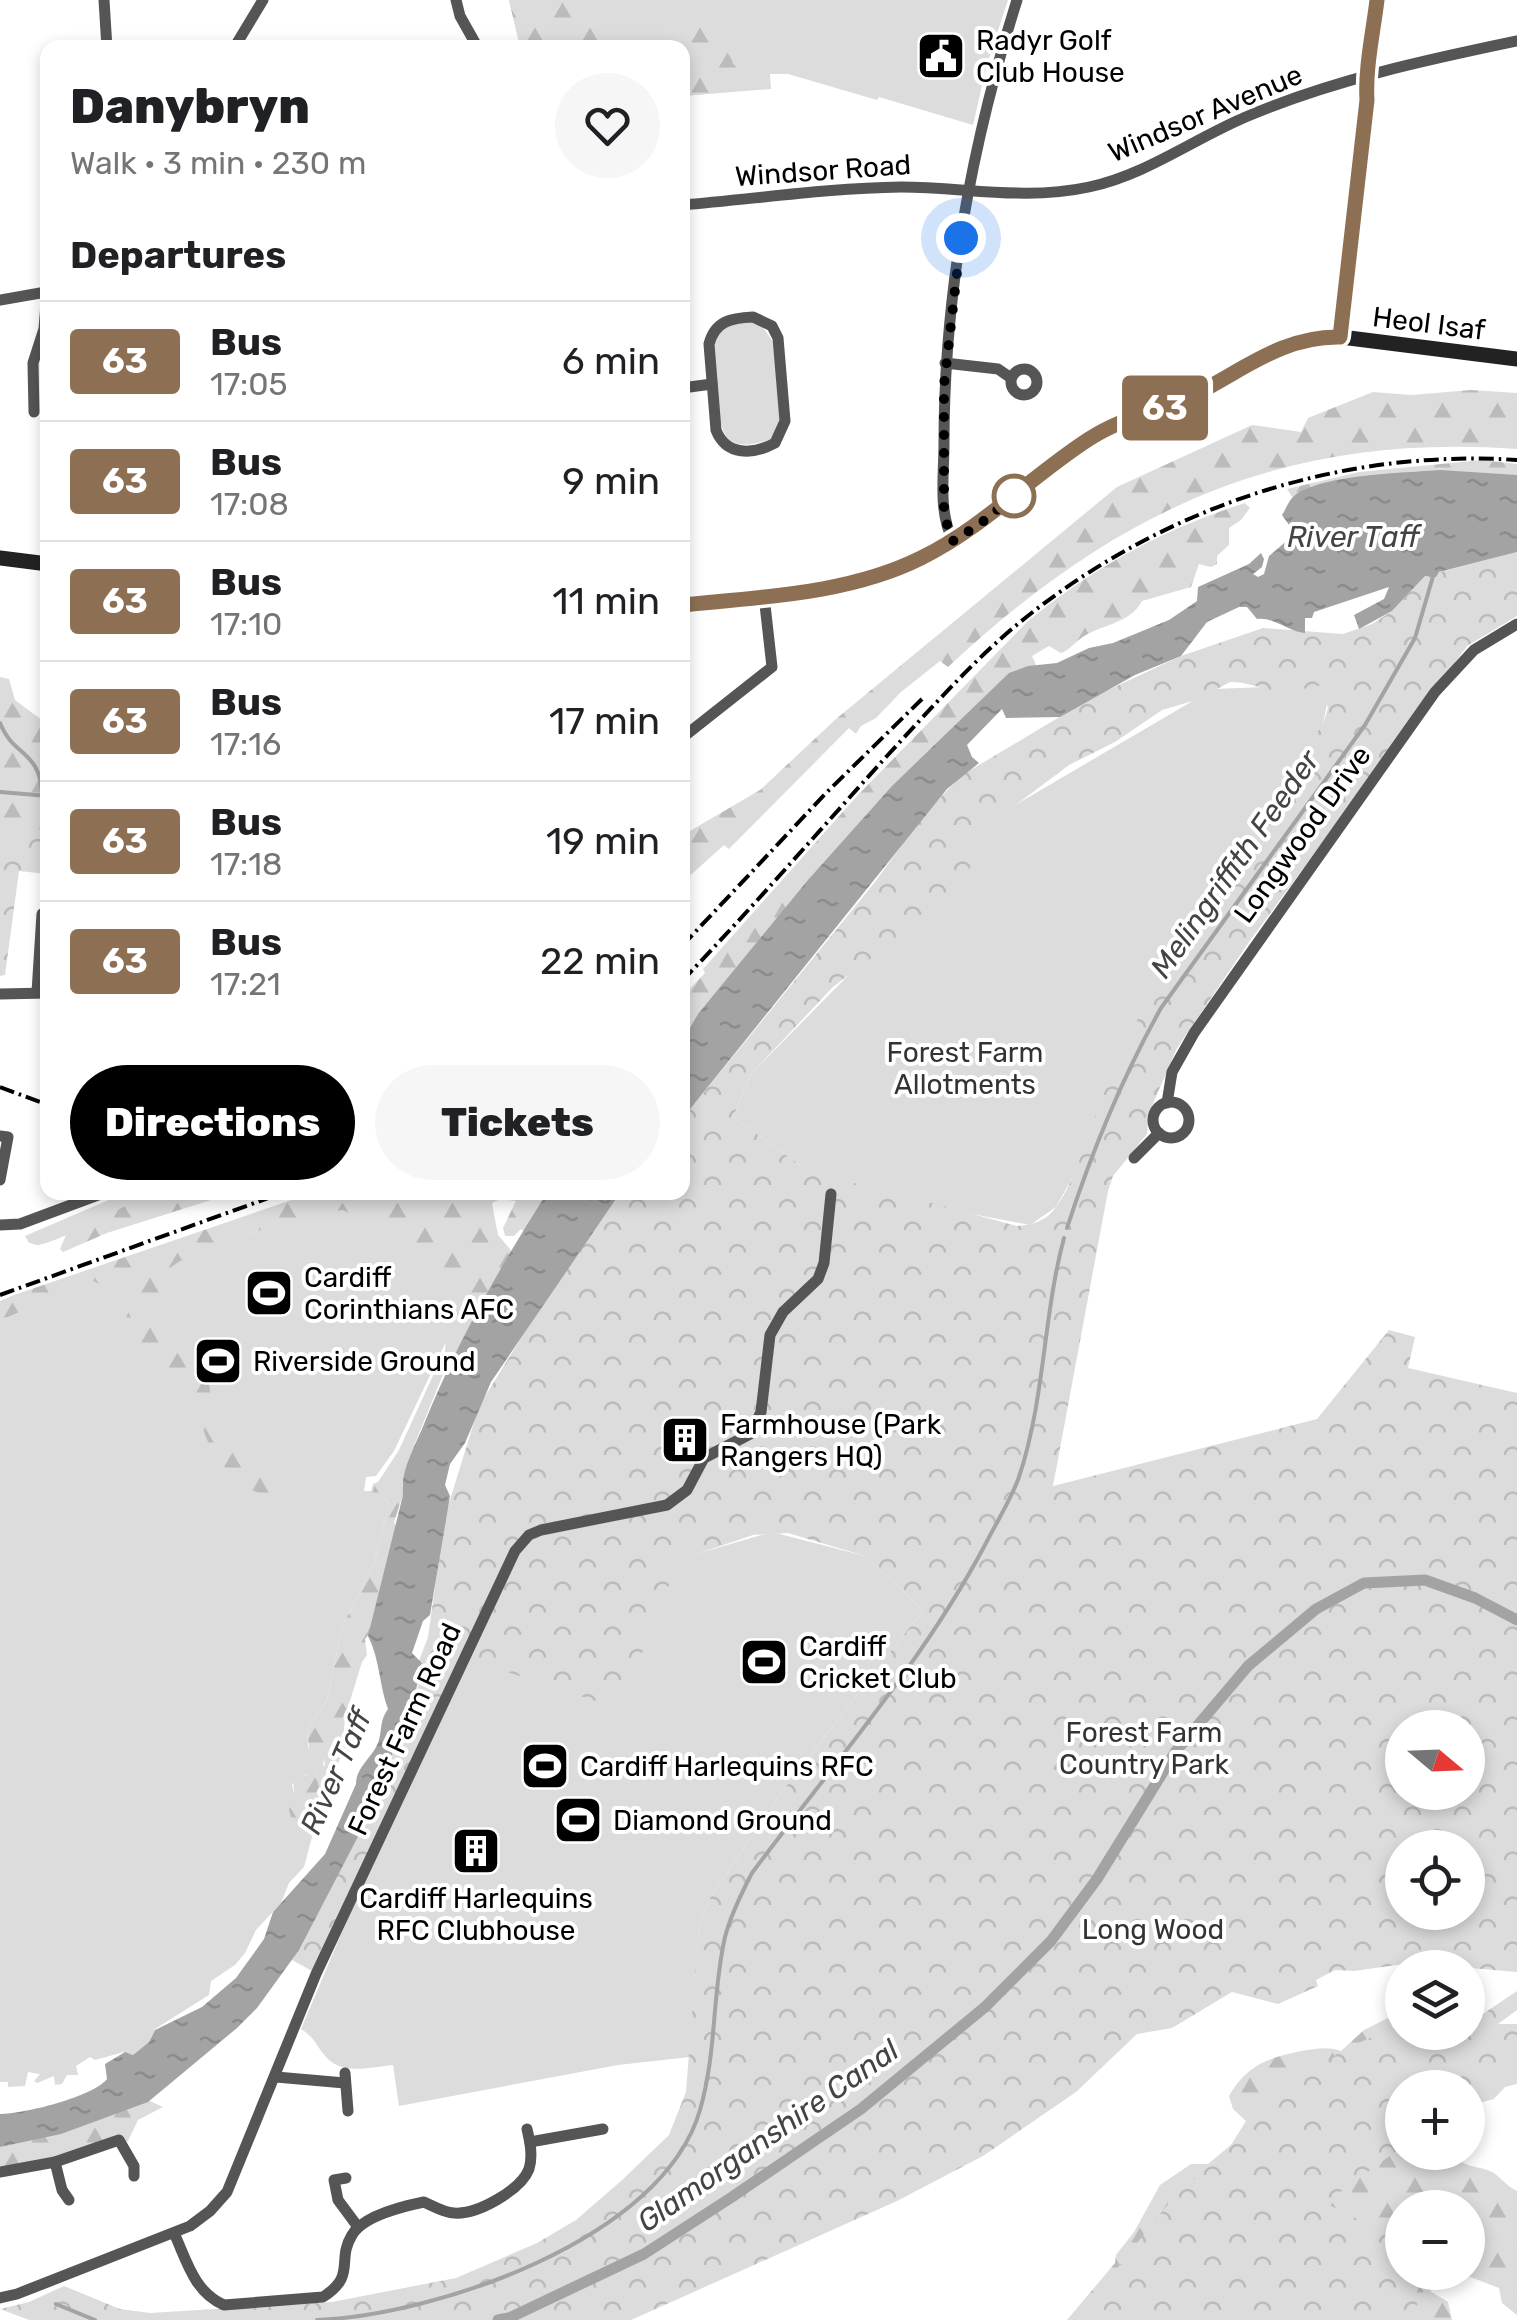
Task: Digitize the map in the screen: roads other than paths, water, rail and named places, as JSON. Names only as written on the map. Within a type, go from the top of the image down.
[{"type":"main road","name":"Heol Isaf","points":[[690,604],[871,578],[917,560],[980,524],[1067,454],[1105,430],[1183,400],[1276,349],[1314,338],[1340,337],[1517,359]]},
{"type":"main road","points":[[0,558],[40,563]]},
{"type":"street","points":[[104,0],[106,40]]},
{"type":"street","points":[[239,40],[263,0]]},
{"type":"street","points":[[456,0],[474,40]]},
{"type":"street","points":[[953,541],[944,516],[946,363],[968,192],[994,77],[1017,0]]},
{"type":"street","points":[[1340,337],[1367,100],[1364,83],[1377,0]]},
{"type":"street","name":"Windsor Avenue","points":[[968,192],[1039,195],[1103,184],[1144,168],[1247,116],[1368,76],[1517,41]]},
{"type":"street","name":"Windsor Road","points":[[690,204],[886,188],[968,192]]},
{"type":"street","points":[[0,300],[40,293]]},
{"type":"street","points":[[753,317],[772,326],[778,338],[785,421],[779,439],[754,451],[728,446],[716,430],[712,384],[708,344],[716,328],[727,321],[753,317]]},
{"type":"street","points":[[34,412],[32,375],[40,339]]},
{"type":"street","points":[[946,363],[998,369],[1011,378]]},
{"type":"street","points":[[690,387],[712,384]]},
{"type":"street","points":[[690,732],[772,667],[764,596]]},
{"type":"street","name":"Longwood Drive","points":[[1159,1133],[1153,1123],[1154,1115],[1167,1102],[1172,1072],[1194,1034],[1435,692],[1474,650],[1517,624]]},
{"type":"street","points":[[0,994],[40,992]]},
{"type":"street","points":[[1134,1158],[1159,1133],[1164,1138],[1175,1138],[1188,1126],[1185,1108],[1167,1102]]},
{"type":"street","points":[[0,1136],[8,1138],[0,1180]]},
{"type":"street","name":"Forest Farm Road","points":[[0,2298],[174,2233],[200,2219],[227,2192],[316,1974],[519,1545],[541,1530],[667,1505],[687,1490],[704,1458],[750,1434],[761,1412],[770,1334],[783,1312],[818,1278],[824,1264],[831,1194]]},
{"type":"street","points":[[0,1225],[20,1224],[84,1200]]},
{"type":"street","points":[[276,2077],[345,2078],[348,2112]]},
{"type":"street","points":[[174,2233],[200,2289],[224,2305],[324,2296],[338,2288],[345,2276],[348,2245],[358,2227],[424,2202],[452,2214],[484,2206],[521,2182],[528,2171],[528,2136],[603,2129]]},
{"type":"street","points":[[0,2172],[55,2162],[119,2140],[134,2166],[134,2176]]},
{"type":"street","points":[[55,2162],[62,2190],[69,2200]]},
{"type":"street","points":[[346,2178],[334,2180],[338,2200],[358,2227]]},
{"type":"water","points":[[1440,470],[1517,475],[1517,552],[1439,572],[1436,577],[1425,576],[1392,611],[1359,629],[1354,615],[1384,599],[1389,587],[1314,612],[1312,618],[1305,618],[1305,633],[1257,619],[1247,607],[1239,607],[1207,622],[1181,656],[1135,675],[1060,717],[1006,718],[1002,709],[967,745],[979,763],[947,789],[690,1109],[690,1028],[698,1014],[808,880],[892,786],[1009,673],[1057,663],[1169,620],[1197,601],[1198,587],[1249,564],[1261,553],[1262,567],[1253,574],[1264,574],[1269,556],[1290,538],[1289,525],[1282,515],[1292,498],[1324,483]]},
{"type":"water","name":"River Taff","points":[[543,1200],[615,1200],[491,1382],[465,1443],[450,1464],[445,1485],[450,1496],[430,1615],[423,1621],[412,1653],[422,1663],[414,1699],[363,1827],[299,1950],[257,2008],[148,2102],[61,2134],[0,2147],[0,2114],[57,2103],[99,2086],[107,2079],[105,2064],[125,2052],[133,2055],[149,2042],[155,2030],[202,2007],[236,1978],[264,1939],[273,1912],[325,1854],[359,1772],[377,1746],[388,1709],[368,1636],[408,1461],[463,1338]]},
{"type":"waterway","name":"Melingriffith Feeder","points":[[1067,1228],[1109,1116],[1161,1008],[1365,725],[1415,638],[1434,573]]},
{"type":"waterway","points":[[0,723],[5,734],[32,762],[40,781]]},
{"type":"waterway","points":[[0,792],[40,795]]},
{"type":"waterway","name":"Melingriffith Feeder","points":[[317,2320],[422,2303],[540,2262],[594,2232],[641,2197],[678,2156],[700,2110],[705,2088],[725,1937],[752,1873],[934,1631],[1016,1486],[1034,1418],[1064,1238]]},
{"type":"waterway","name":"Glamorganshire Canal","points":[[498,2320],[644,2254],[861,2109],[985,2007],[1051,1941],[1097,1879],[1176,1751],[1248,1666],[1316,1609],[1364,1583],[1425,1580],[1475,1598],[1517,1620]]},
{"type":"waterway","name":"Melingriffith Feeder","points":[[56,2304],[95,2320]]},
{"type":"railway","points":[[690,972],[963,674],[1013,628],[1067,587],[1125,551],[1186,520],[1314,477],[1381,465],[1449,459],[1517,460]]},
{"type":"railway","points":[[690,938],[827,792],[922,699]]},
{"type":"railway","points":[[0,1087],[40,1102]]},
{"type":"railway","points":[[0,1295],[263,1200]]},
{"type":"place","name":"Radyr Golf Club House","points":[[941,56]]},
{"type":"place","name":"Cardiff Corinthians AFC","points":[[269,1293]]},
{"type":"place","name":"Riverside Ground","points":[[218,1361]]},
{"type":"place","name":"Farmhouse (Park Rangers HQ)","points":[[685,1440]]},
{"type":"place","name":"Cardiff Cricket Club","points":[[764,1662]]},
{"type":"place","name":"Cardiff Harlequins RFC","points":[[545,1766]]},
{"type":"place","name":"Diamond Ground","points":[[578,1820]]},
{"type":"place","name":"Cardiff Harlequins RFC Clubhouse","points":[[476,1851]]},
{"type":"park label","name":"Forest Farm Allotments","points":[[965,1068]]},
{"type":"park label","name":"Forest Farm Country Park","points":[[1144,1748]]},
{"type":"park label","name":"Long Wood","points":[[1153,1929]]}]
